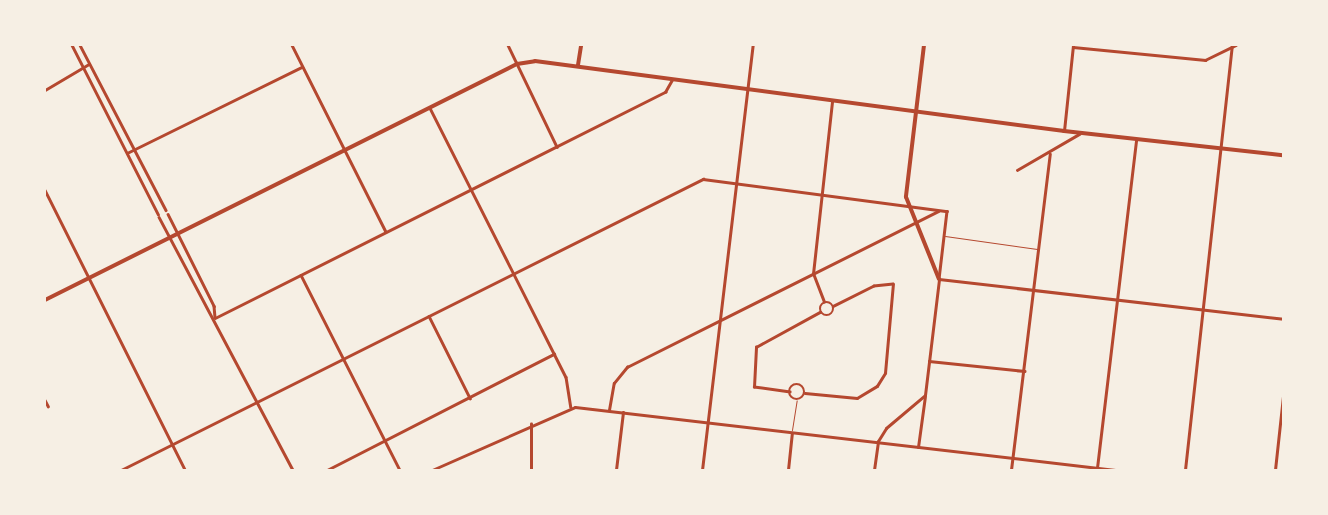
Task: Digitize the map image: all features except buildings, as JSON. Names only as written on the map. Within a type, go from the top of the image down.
[{"type":"main road","points":[[578,65],[581,45]]},
{"type":"main road","points":[[924,45],[907,205],[939,279]]},
{"type":"main road","points":[[45,300],[516,64],[535,61],[578,65],[672,80],[1064,131],[1283,155]]},
{"type":"street","points":[[72,45],[128,153],[169,238],[215,318],[293,470]]},
{"type":"street","points":[[80,45],[166,210]]},
{"type":"street","points":[[292,45],[386,232]]},
{"type":"street","points":[[508,45],[557,147]]},
{"type":"street","points":[[702,470],[753,45]]},
{"type":"street","points":[[1064,131],[1073,46],[1211,57],[1234,46]]},
{"type":"street","points":[[1185,470],[1234,46]]},
{"type":"street","points":[[45,90],[85,71],[89,64]]},
{"type":"street","points":[[128,153],[302,67]]},
{"type":"street","points":[[215,318],[665,92],[672,80]]},
{"type":"street","points":[[820,312],[830,316],[834,306],[874,286],[893,284],[886,372],[877,386],[858,398],[805,393],[796,400],[790,392],[754,387],[756,347],[820,312],[824,302],[813,274],[832,101]]},
{"type":"street","points":[[430,107],[568,383],[571,407]]},
{"type":"street","points":[[1017,170],[1050,154],[1080,133]]},
{"type":"street","points":[[1097,468],[1136,139]]},
{"type":"street","points":[[1011,470],[1050,154]]},
{"type":"street","points":[[121,470],[699,180],[736,183],[947,211],[918,447]]},
{"type":"street","points":[[45,190],[185,470]]},
{"type":"street","points":[[608,410],[614,383],[627,367],[939,210]]},
{"type":"street","points":[[168,214],[214,306],[215,318]]},
{"type":"street","points":[[301,274],[384,442],[400,470]]},
{"type":"street","points":[[939,279],[1283,319]]},
{"type":"street","points":[[824,302],[834,306]]},
{"type":"street","points":[[429,316],[470,398]]},
{"type":"street","points":[[327,470],[554,354]]},
{"type":"street","points":[[929,361],[1024,371]]},
{"type":"street","points":[[790,392],[798,385],[805,393]]},
{"type":"street","points":[[874,470],[878,441],[886,428],[925,395]]},
{"type":"street","points":[[1274,470],[1283,396]]},
{"type":"street","points":[[45,400],[48,406]]},
{"type":"street","points":[[432,470],[571,407],[792,431],[1116,470]]},
{"type":"street","points":[[616,470],[623,412]]},
{"type":"street","points":[[531,470],[532,424]]},
{"type":"street","points":[[788,470],[792,431]]},
{"type":"lane","points":[[944,236],[1039,250]]},
{"type":"lane","points":[[792,431],[796,400]]}]
